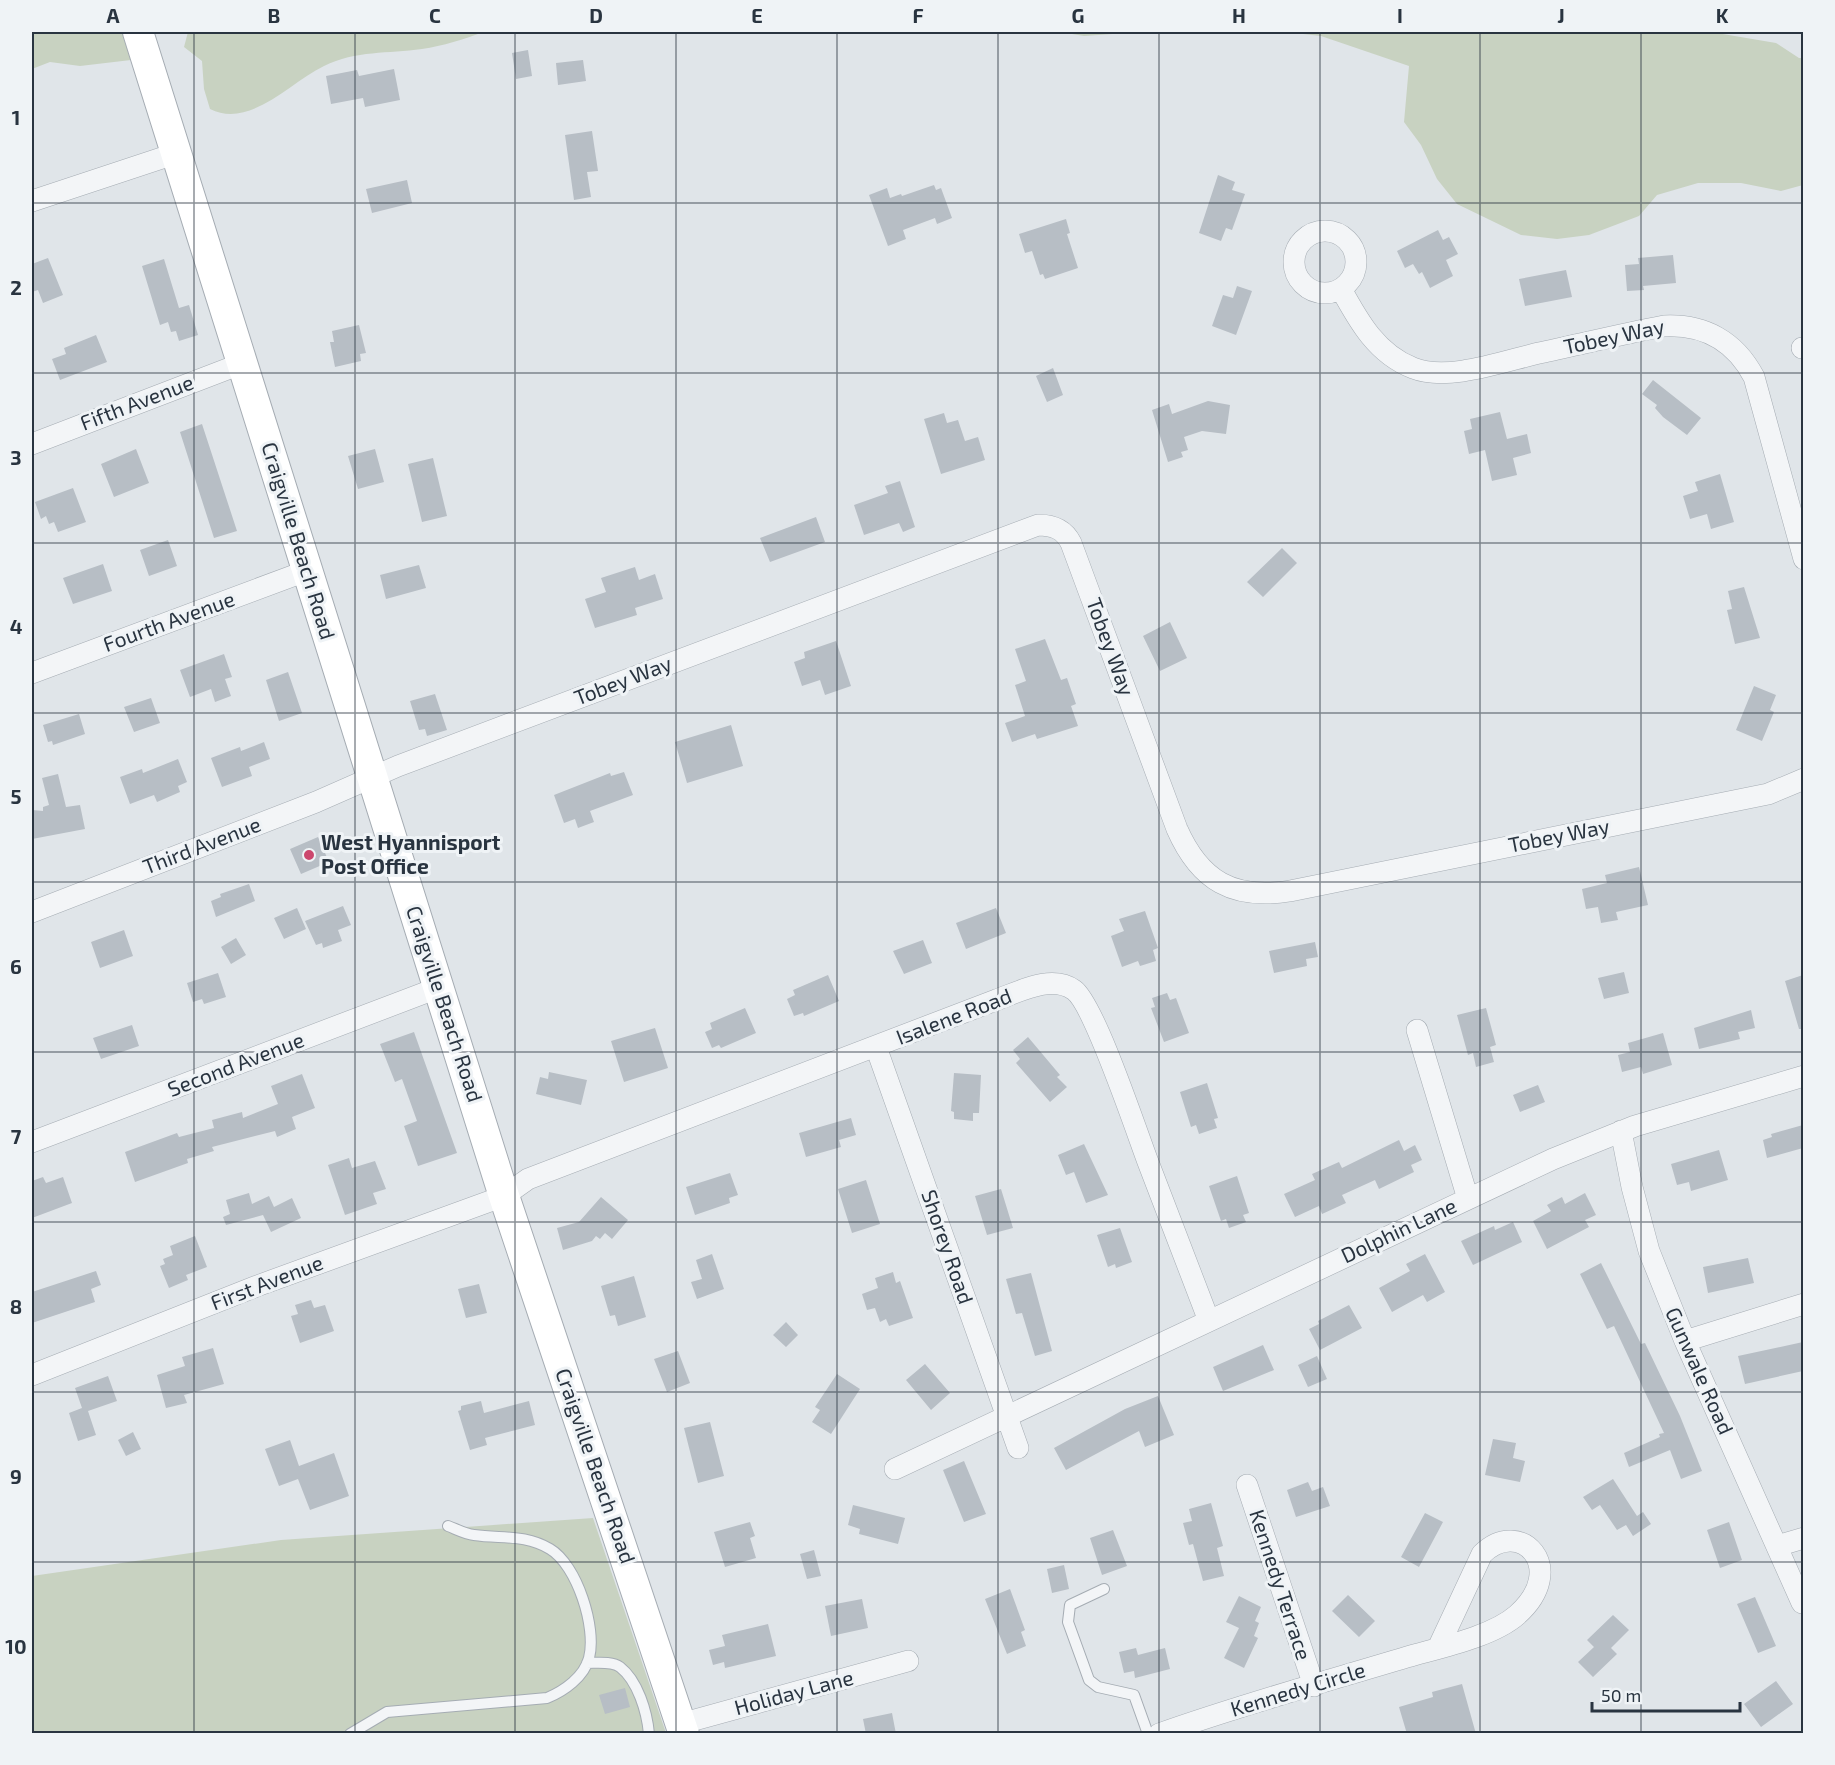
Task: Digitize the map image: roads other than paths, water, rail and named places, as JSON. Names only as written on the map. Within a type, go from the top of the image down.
[{"type":"main road","name":"Craigville Beach Road","points":[[138,32],[504,1196],[682,1729]]},
{"type":"street","points":[[32,201],[177,153]]},
{"type":"street","name":"Tobey Way","points":[[1341,289],[1362,326],[1382,348],[1403,363],[1426,372],[1463,370],[1664,326],[1692,327],[1717,336],[1739,353],[1754,377],[1803,559]]},
{"type":"street","name":"Fifth Avenue","points":[[32,444],[243,363]]},
{"type":"street","name":"Tobey Way","points":[[372,779],[398,766],[1038,525],[1054,527],[1065,534],[1071,543],[1184,844],[1202,870],[1214,880],[1236,890],[1259,895],[1290,891],[1768,794],[1803,779]]},
{"type":"street","name":"Fourth Avenue","points":[[32,673],[306,571]]},
{"type":"street","name":"Third Avenue","points":[[32,912],[372,779]]},
{"type":"street","name":"Isalene Road","points":[[504,1196],[528,1179],[1036,986],[1054,984],[1076,991],[1086,1005],[1121,1087],[1209,1321]]},
{"type":"street","name":"Second Avenue","points":[[32,1142],[440,987]]},
{"type":"street","points":[[1418,1030],[1468,1199]]},
{"type":"street","name":"Shorey Road","points":[[876,1047],[1018,1448]]},
{"type":"street","name":"Dolphin Lane","points":[[895,1469],[1006,1414],[1468,1199],[1622,1131],[1803,1076]]},
{"type":"street","name":"Gunwale Road","points":[[1622,1131],[1632,1187],[1649,1251],[1685,1341],[1802,1603]]},
{"type":"street","name":"First Avenue","points":[[32,1375],[257,1286],[504,1196]]},
{"type":"street","points":[[1685,1341],[1803,1304]]},
{"type":"street","name":"Kennedy Terrace","points":[[1247,1485],[1314,1686]]},
{"type":"street","points":[[1777,1546],[1803,1538]]},
{"type":"street","name":"Kennedy Circle","points":[[1159,1734],[1438,1648],[1501,1626],[1526,1607],[1537,1590],[1541,1577],[1539,1563],[1532,1551],[1520,1543],[1506,1541],[1492,1544],[1482,1554],[1438,1648]]},
{"type":"street","name":"Holiday Lane","points":[[682,1729],[908,1661]]},
{"type":"lane","points":[[350,1734],[387,1712],[547,1698],[568,1686],[587,1663],[590,1636],[579,1588],[566,1562],[552,1550],[532,1540],[515,1536],[473,1535],[448,1526]]},
{"type":"lane","points":[[1104,1589],[1070,1605],[1068,1622],[1089,1680],[1098,1687],[1134,1695],[1148,1734]]},
{"type":"lane","points":[[587,1663],[610,1663],[620,1667],[639,1697],[649,1734]]},
{"type":"place","name":"West Hyannisport Post Office","points":[[309,855]]}]
